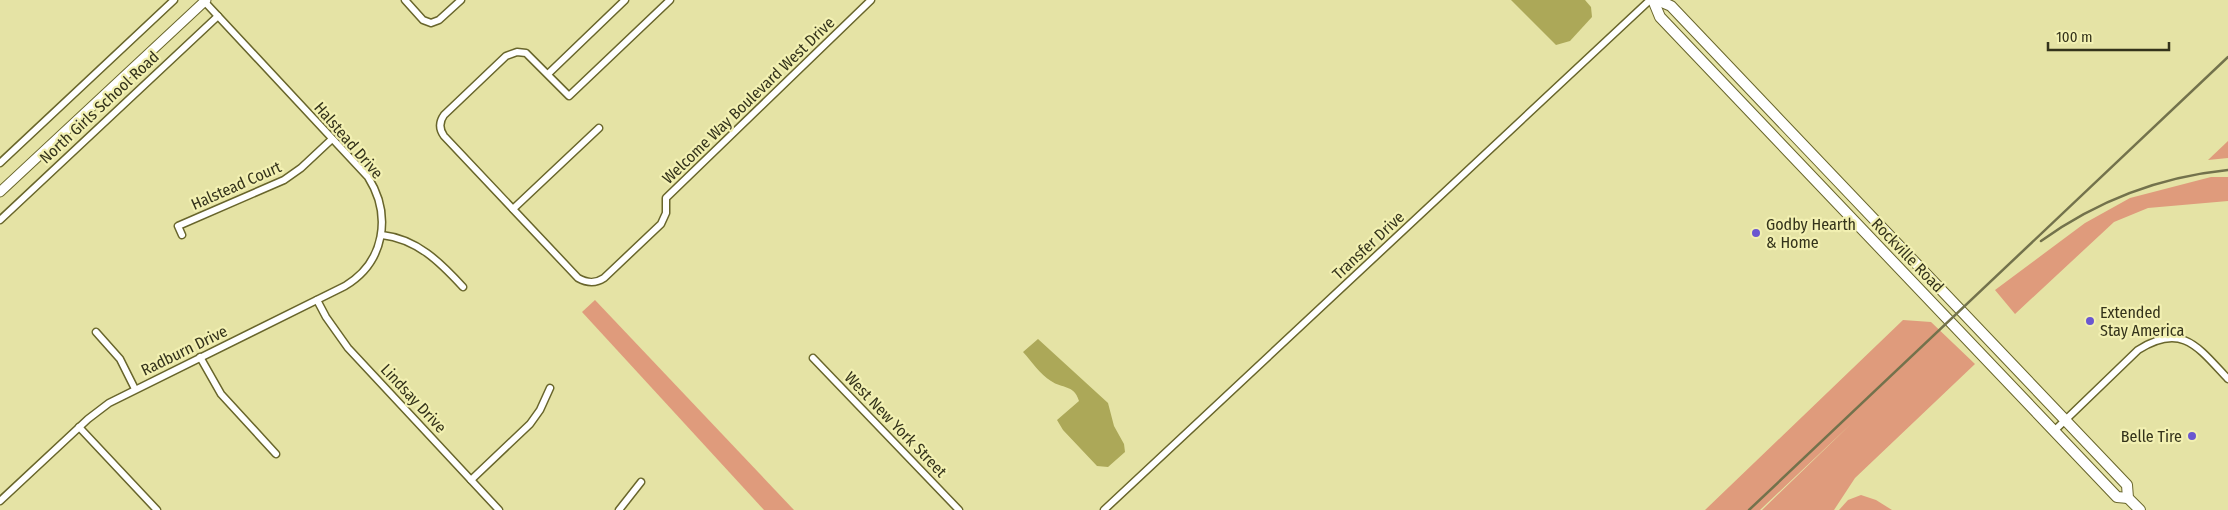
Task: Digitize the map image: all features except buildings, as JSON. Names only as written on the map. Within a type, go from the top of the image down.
[{"type":"main road","name":"North Girls School Road","points":[[0,192],[204,0]]},
{"type":"main road","name":"Rockville Road","points":[[1652,0],[1660,17],[2117,497],[2128,498],[2140,510]]},
{"type":"main road","name":"Rockville Road","points":[[1658,0],[1670,6],[2066,420],[2127,485],[2128,498]]},
{"type":"street","name":"North Girls School Road","points":[[0,163],[174,0]]},
{"type":"street","name":"Halstead Drive","points":[[204,0],[368,177],[374,187],[382,212],[382,234]]},
{"type":"street","points":[[405,0],[423,20],[431,23],[439,20],[461,0]]},
{"type":"street","points":[[548,74],[625,0]]},
{"type":"street","name":"Welcome Way Boulevard West Drive","points":[[513,209],[578,278],[591,283],[606,277],[659,226],[666,213],[666,198],[871,0]]},
{"type":"street","name":"Transfer Drive","points":[[1104,510],[1652,0]]},
{"type":"street","points":[[599,128],[513,209],[442,134],[440,124],[444,115],[508,54],[517,52],[524,52],[534,60],[569,96],[666,1]]},
{"type":"street","name":"North Girls School Road","points":[[0,220],[218,16]]},
{"type":"street","name":"Halstead Court","points":[[182,235],[178,226],[284,180],[301,168],[332,139]]},
{"type":"street","points":[[382,234],[410,242],[423,250],[443,266],[463,287]]},
{"type":"street","name":"Radburn Drive","points":[[0,502],[80,427],[109,403],[348,284],[363,272],[376,253],[382,234]]},
{"type":"street","name":"Lindsay Drive","points":[[317,300],[326,317],[348,348],[499,510]]},
{"type":"street","points":[[96,332],[120,359],[135,389]]},
{"type":"street","points":[[2054,431],[2138,350],[2153,340],[2166,337],[2184,338],[2209,359],[2228,379]]},
{"type":"street","points":[[200,358],[221,394],[276,454]]},
{"type":"street","name":"West New York Street","points":[[813,358],[959,510]]},
{"type":"street","points":[[471,480],[530,424],[540,410],[550,388]]},
{"type":"street","points":[[80,427],[157,510]]},
{"type":"street","points":[[618,510],[641,482]]},
{"type":"shaded area","points":[[1511,0],[1585,0],[1591,7],[1592,17],[1570,41],[1556,45]]},
{"type":"shaded area","points":[[2228,141],[2228,158],[2208,160]]},
{"type":"shaded area","points":[[2211,177],[2228,177],[2228,201],[2148,208],[2114,222],[2015,314],[1995,290],[2085,223],[2130,198]]},
{"type":"shaded area","points":[[595,300],[794,510],[764,510],[582,312]]},
{"type":"shaded area","points":[[1903,320],[1931,322],[1975,364],[1855,478],[1834,510],[1762,510],[1853,422],[1760,510],[1705,510]]},
{"type":"shaded area","points":[[1038,339],[1108,403],[1114,426],[1124,444],[1125,452],[1108,467],[1097,466],[1063,430],[1057,420],[1079,401],[1071,389],[1055,383],[1043,375],[1023,352]]},
{"type":"shaded area","points":[[1861,495],[1876,500],[1892,510],[1839,510],[1848,500]]},
{"type":"railway","points":[[1749,510],[2228,57]]},
{"type":"railway","points":[[2041,241],[2063,226],[2107,202],[2130,193],[2178,178],[2228,170]]},
{"type":"place","name":"Godby Hearth & Home","points":[[1756,233]]},
{"type":"place","name":"Extended Stay America","points":[[2090,321]]},
{"type":"place","name":"Belle Tire","points":[[2192,436]]}]
